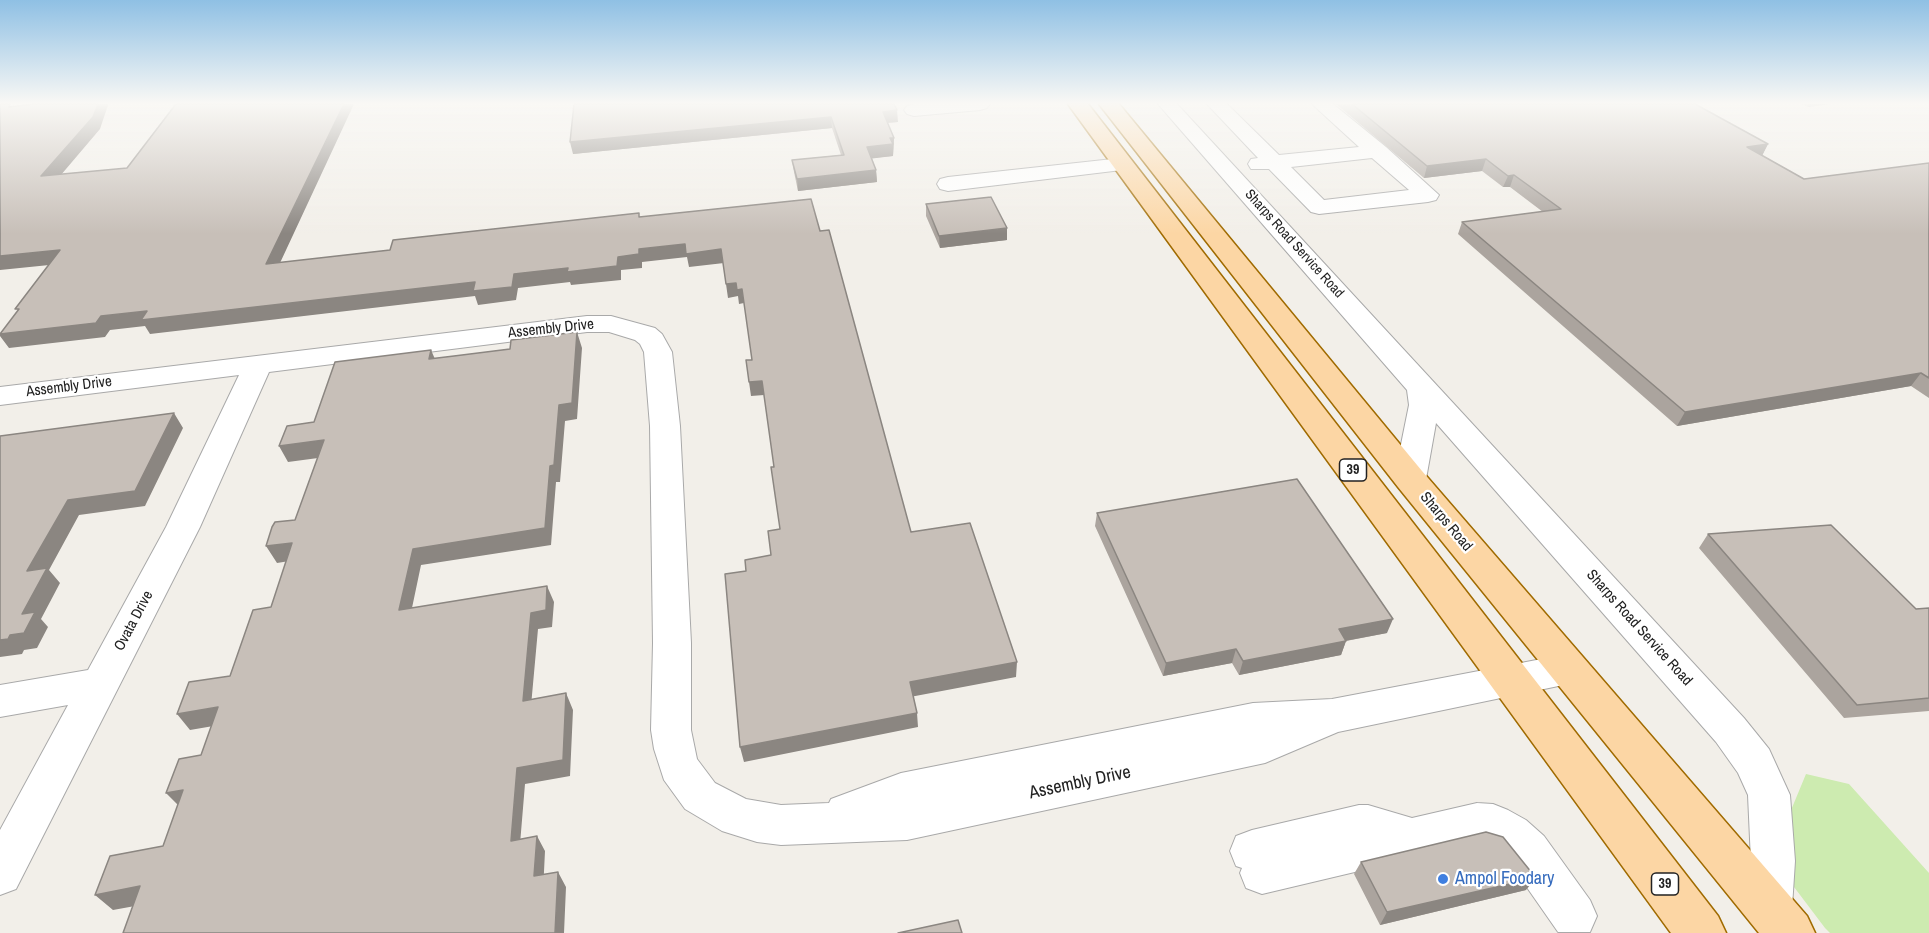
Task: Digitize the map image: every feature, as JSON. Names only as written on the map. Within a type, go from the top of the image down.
[{"type":"main road","name":"39","points":[[1110,148],[1701,933]]},
{"type":"main road","name":"Sharps Road","points":[[1144,148],[1410,479],[1780,920]]},
{"type":"street","name":"Sharps Road Service Road","points":[[1206,148],[1722,721],[1754,762],[1769,795],[1773,861],[1780,920]]},
{"type":"street","points":[[1258,148],[1319,207],[1428,195],[1374,148]]},
{"type":"street","points":[[1225,168],[1379,152]]},
{"type":"street","points":[[948,184],[1122,164]]},
{"type":"street","name":"Assembly Drive","points":[[0,396],[586,324],[623,326],[645,334],[652,340],[658,352],[665,426],[672,643],[671,730],[679,766],[700,796],[737,817],[781,825],[907,820],[1264,745],[1332,716],[1568,669]]},
{"type":"street","name":"Ovata Drive","points":[[0,874],[196,502],[258,364]]},
{"type":"street","points":[[1410,479],[1424,405],[1421,385]]},
{"type":"street","points":[[0,701],[100,684]]},
{"type":"street","points":[[1257,862],[1412,838],[1477,823],[1493,825],[1511,834],[1528,850],[1574,916]]},
{"type":"green space","points":[[1806,774],[1849,784],[1929,873],[1929,933],[1830,933],[1825,928],[1794,887],[1789,815]]},
{"type":"building","points":[[0,148],[66,148],[41,176],[127,168],[143,148],[323,148],[266,264],[390,250],[393,240],[639,213],[639,217],[811,199],[820,231],[829,230],[911,532],[970,523],[1017,662],[910,682],[917,713],[740,747],[725,574],[746,571],[745,560],[771,555],[768,531],[780,529],[762,381],[749,382],[746,360],[752,360],[742,289],[737,290],[736,283],[726,284],[721,249],[686,254],[685,244],[639,249],[639,254],[618,257],[617,266],[567,272],[568,268],[514,274],[512,287],[473,291],[475,282],[141,320],[147,311],[101,316],[96,323],[0,334],[19,309],[15,309],[60,250],[0,256]]},
{"type":"building","points":[[841,148],[867,148],[876,170],[797,179],[792,160],[844,155]]},
{"type":"building","points":[[1405,148],[1748,148],[1804,179],[1929,163],[1929,378],[1921,373],[1685,412],[1462,222],[1561,209],[1514,175],[1508,176],[1486,159],[1427,166]]},
{"type":"building","points":[[991,197],[1007,228],[939,236],[926,204]]},
{"type":"building","points":[[577,332],[572,403],[559,405],[554,465],[550,466],[545,528],[413,549],[399,610],[547,586],[546,610],[531,613],[523,701],[566,693],[563,760],[517,768],[511,841],[537,836],[534,876],[558,872],[555,933],[123,933],[140,886],[95,895],[110,856],[163,846],[183,790],[166,793],[179,759],[201,755],[218,707],[177,714],[189,682],[230,676],[253,610],[271,607],[292,543],[266,546],[272,527],[275,522],[295,520],[324,440],[279,446],[287,426],[314,422],[335,362],[431,350],[429,359],[454,356],[510,349],[511,340]]},
{"type":"building","points":[[174,413],[135,491],[68,500],[27,571],[47,568],[22,614],[35,612],[24,633],[10,635],[8,639],[0,640],[0,436]]},
{"type":"building","points":[[1297,479],[1393,619],[1339,629],[1346,641],[1243,661],[1236,649],[1166,663],[1097,513]]},
{"type":"building","points":[[1831,525],[1916,609],[1929,608],[1929,698],[1857,705],[1708,534]]},
{"type":"building","name":"Ampol Foodary","points":[[1486,832],[1503,837],[1536,878],[1387,912],[1361,862]]},
{"type":"building","points":[[958,920],[962,933],[898,933]]},
{"type":"place","name":"Ampol Foodary","points":[[1443,879]]}]
